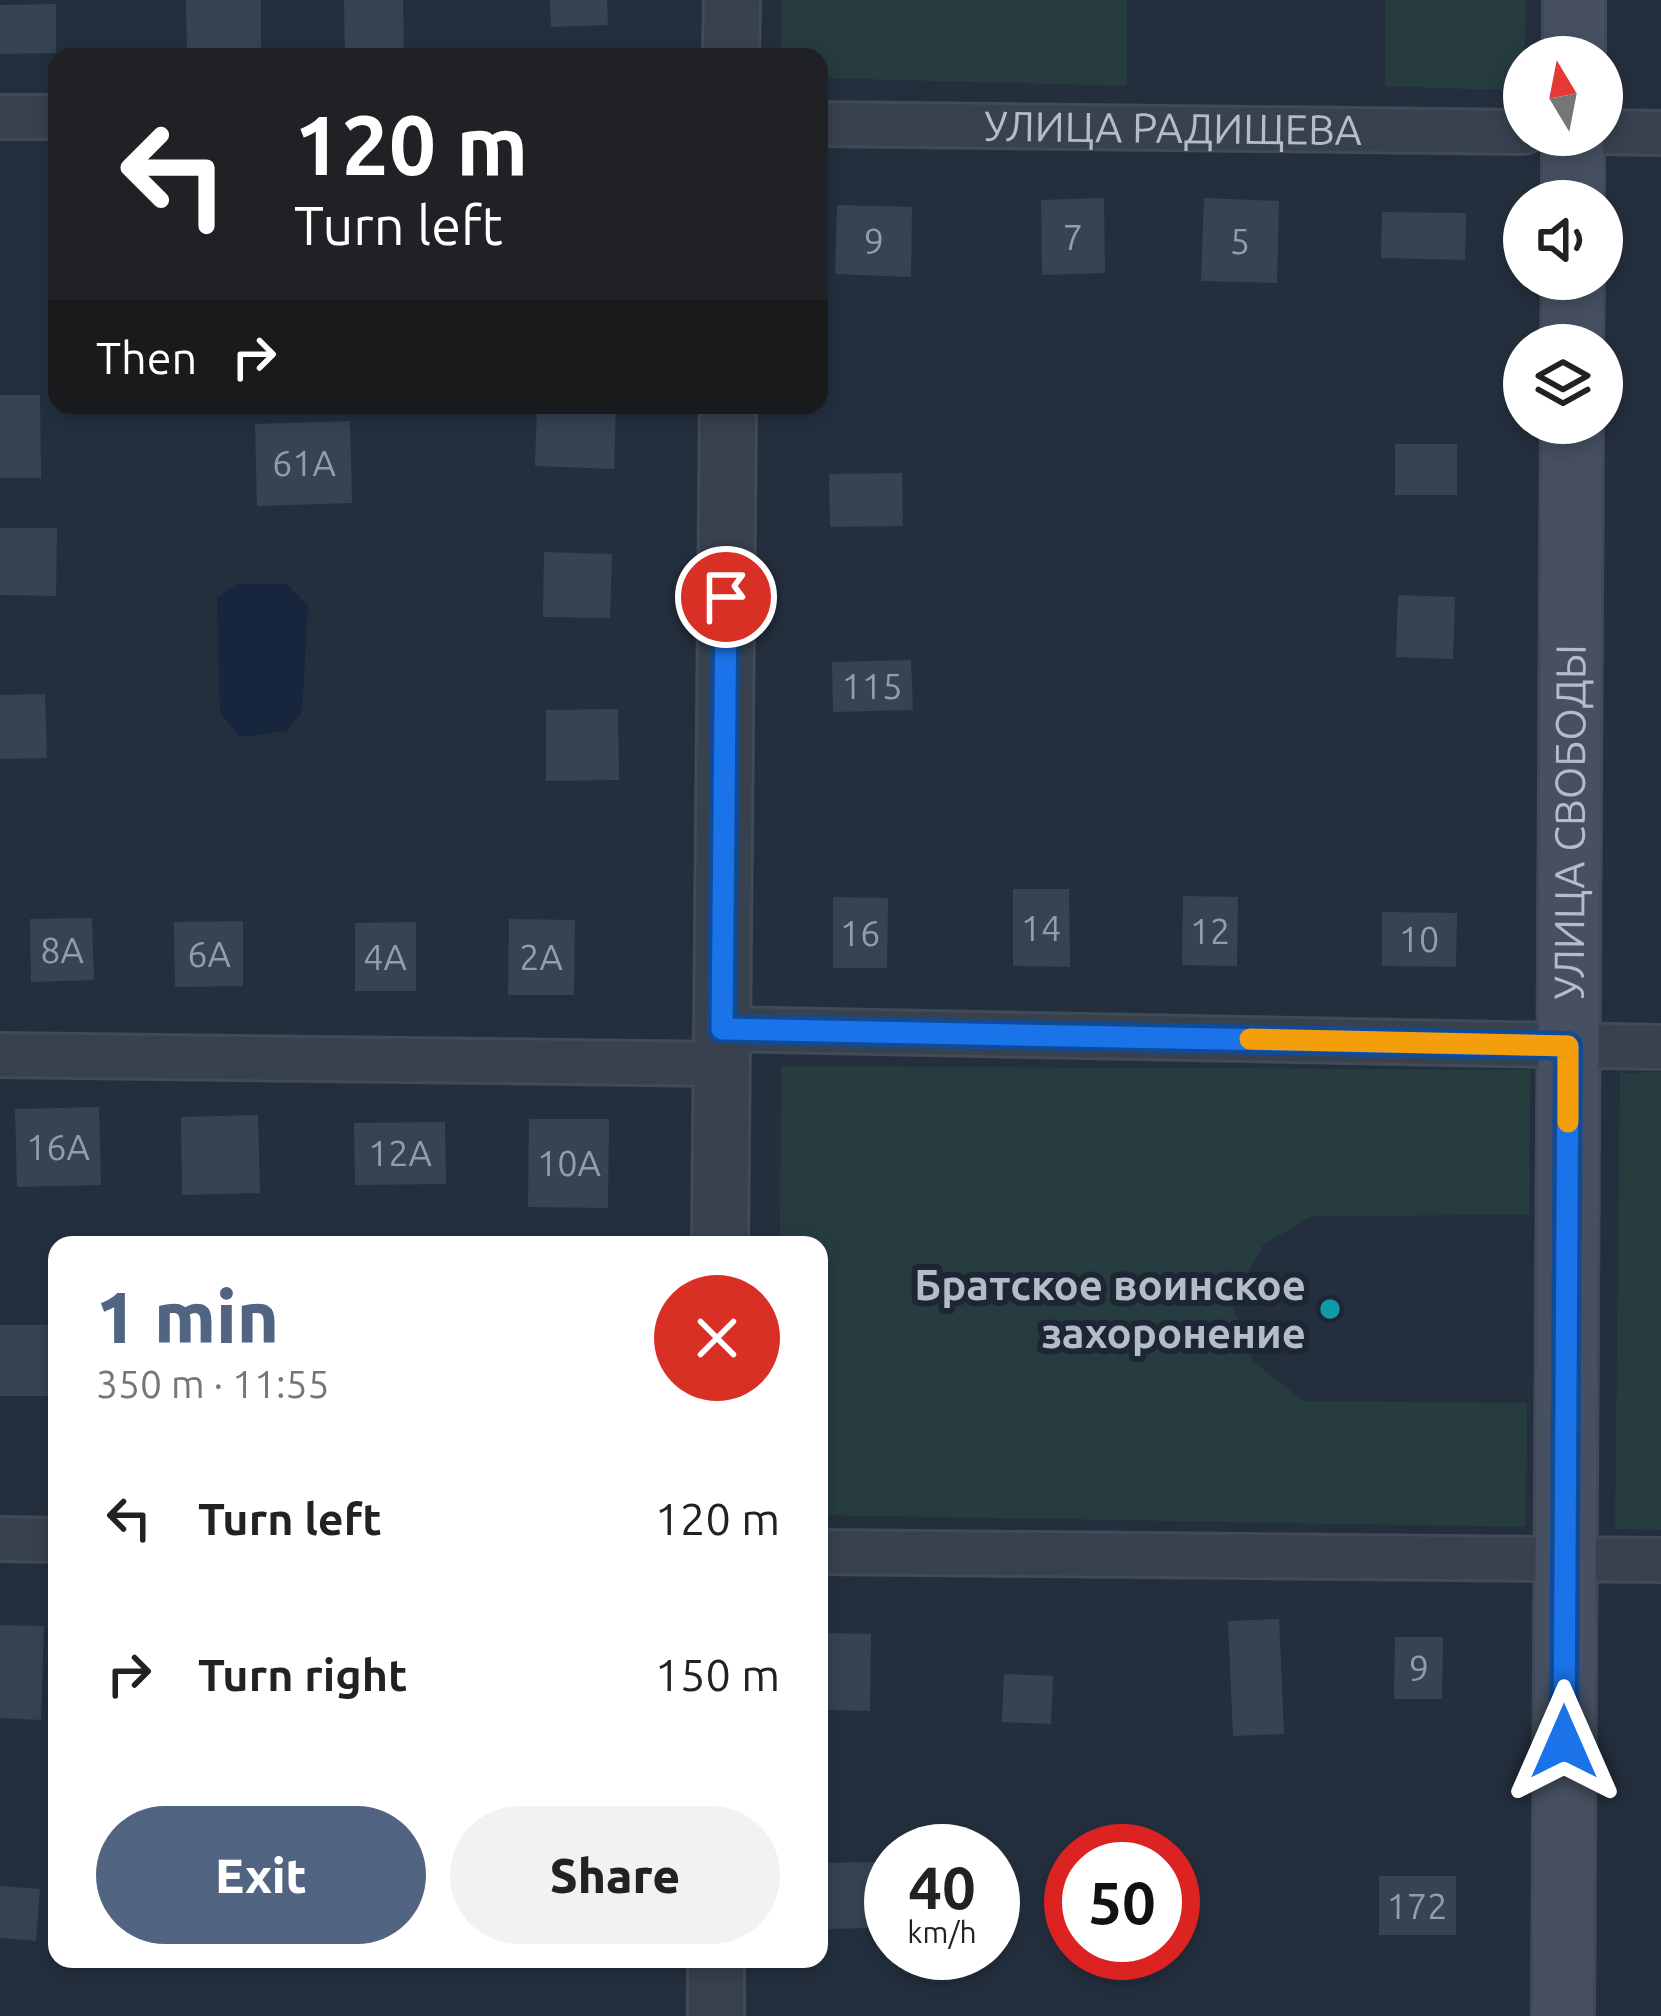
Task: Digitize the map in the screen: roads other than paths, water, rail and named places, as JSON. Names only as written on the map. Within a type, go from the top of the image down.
[{"type":"main road","points":[[1574,0],[1574,36]]},
{"type":"main road","name":"УЛИЦА СВОБОДЫ","points":[[1562,2016],[1572,444]]},
{"type":"street","points":[[731,48],[732,0]]},
{"type":"street","points":[[0,117],[48,117]]},
{"type":"street","name":"УЛИЦА РАДИЩЕВА","points":[[828,124],[1503,132]]},
{"type":"street","points":[[1623,133],[1661,133]]},
{"type":"street","points":[[720,1236],[728,414]]},
{"type":"street","points":[[0,1054],[722,1046],[1661,1047]]},
{"type":"street","points":[[0,1539],[48,1540]]},
{"type":"street","points":[[828,1552],[1661,1560]]},
{"type":"street","points":[[716,1968],[716,2016]]},
{"type":"water","points":[[237,584],[287,584],[308,605],[302,712],[287,731],[239,737],[220,712],[217,597]]},
{"type":"place","name":"Братское воинское захоронение","points":[[1330,1309]]}]
